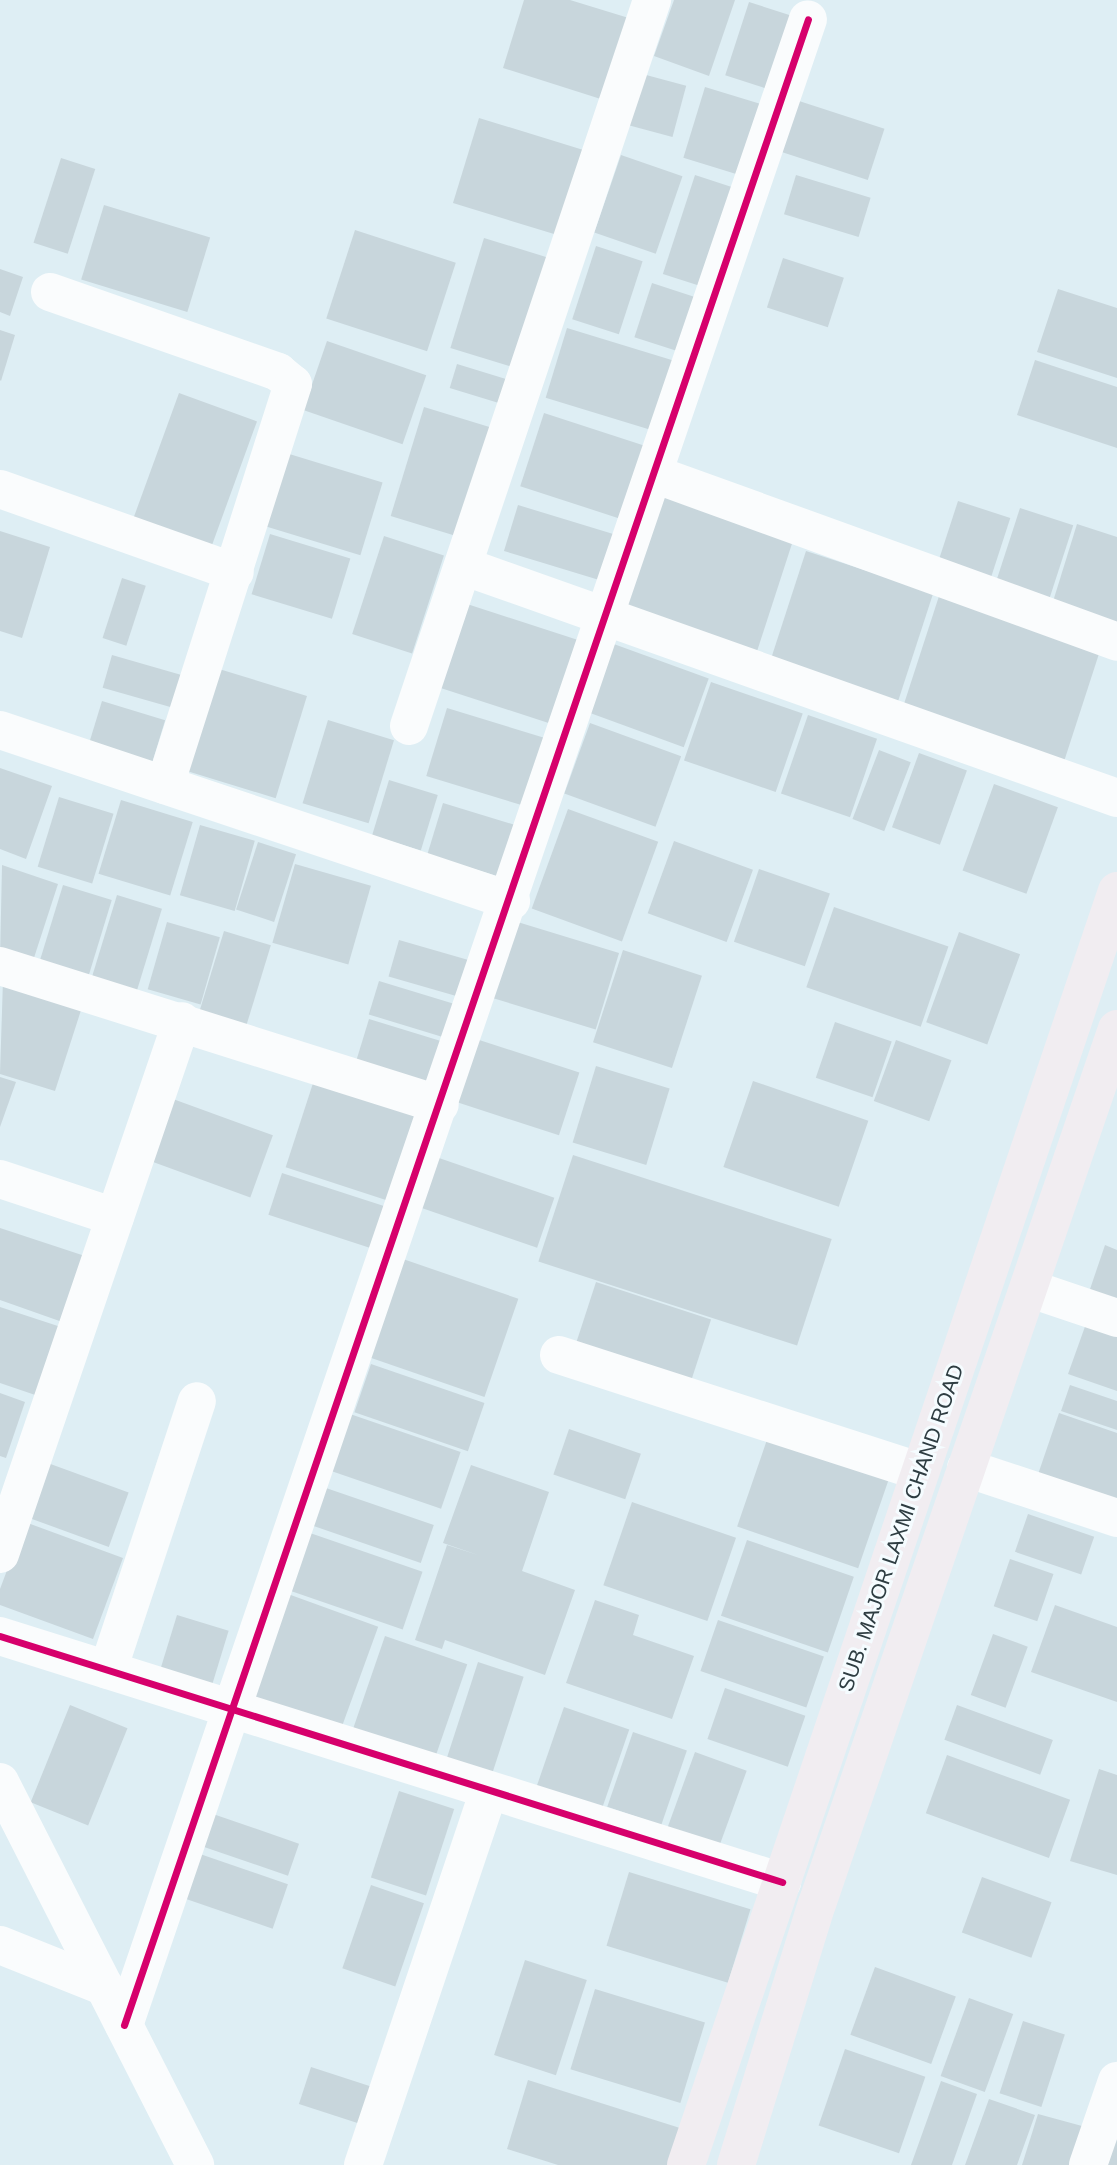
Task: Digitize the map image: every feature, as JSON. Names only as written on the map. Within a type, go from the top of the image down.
[{"type":"main road","name":"SUB. MAJOR LAXMI CHAND ROAD","points":[[686,2165],[1117,891]]},
{"type":"main road","name":"SUB. MAJOR LAXMI CHAND ROAD","points":[[736,2165],[817,1904],[967,1468],[1109,1076],[1117,1030]]},
{"type":"street","points":[[409,726],[652,0]]},
{"type":"street","points":[[124,2025],[511,901],[808,19]]},
{"type":"street","points":[[50,292],[278,372],[293,384],[165,785]]},
{"type":"street","points":[[654,474],[1117,642]]},
{"type":"street","points":[[0,489],[235,572]]},
{"type":"street","points":[[463,566],[1117,798]]},
{"type":"street","points":[[0,730],[511,901]]},
{"type":"street","points":[[0,965],[440,1105]]},
{"type":"street","points":[[0,1554],[182,1021]]},
{"type":"street","points":[[1061,1060],[1109,1076]]},
{"type":"street","points":[[0,1179],[115,1217]]},
{"type":"street","points":[[1031,1289],[1117,1318]]},
{"type":"street","points":[[559,1355],[919,1471]]},
{"type":"street","points":[[108,1670],[197,1401]]},
{"type":"street","points":[[967,1468],[1117,1518]]},
{"type":"street","points":[[0,1636],[782,1882]]},
{"type":"street","points":[[0,1782],[195,2165]]},
{"type":"street","points":[[363,2165],[489,1791]]},
{"type":"street","points":[[0,1945],[105,1987]]},
{"type":"street","points":[[1088,2165],[1117,2081]]},
{"type":"building","points":[[524,0],[570,0],[632,19],[607,101],[503,68]]},
{"type":"building","points":[[674,0],[735,0],[709,76],[654,56]]},
{"type":"building","points":[[749,2],[791,16],[767,89],[725,75]]},
{"type":"building","points":[[635,72],[686,86],[672,137],[621,123]]},
{"type":"building","points":[[705,87],[764,105],[743,176],[683,158]]},
{"type":"building","points":[[796,100],[884,129],[868,180],[779,151]]},
{"type":"building","points":[[479,118],[590,152],[564,237],[453,203]]},
{"type":"building","points":[[621,155],[682,176],[656,254],[594,233]]},
{"type":"building","points":[[61,158],[95,169],[68,254],[33,243]]},
{"type":"building","points":[[695,175],[734,188],[702,287],[663,274]]},
{"type":"building","points":[[796,175],[871,198],[859,237],[784,214]]},
{"type":"building","points":[[104,205],[210,237],[187,312],[81,280]]},
{"type":"building","points":[[355,230],[456,263],[427,351],[326,318]]},
{"type":"building","points":[[484,238],[555,260],[521,370],[450,348]]},
{"type":"building","points":[[596,246],[643,261],[619,334],[572,319]]},
{"type":"building","points":[[783,258],[844,278],[828,327],[767,307]]},
{"type":"building","points":[[0,269],[23,277],[10,316],[0,312]]},
{"type":"building","points":[[652,283],[695,297],[677,351],[634,337]]},
{"type":"building","points":[[1058,289],[1117,308],[1117,378],[1037,352]]},
{"type":"building","points":[[567,328],[680,362],[659,432],[546,398]]},
{"type":"building","points":[[0,330],[15,335],[1,381],[0,380]]},
{"type":"building","points":[[327,341],[426,375],[403,444],[303,410]]},
{"type":"building","points":[[1035,360],[1117,387],[1117,448],[1017,415]]},
{"type":"building","points":[[457,364],[513,381],[506,405],[450,388]]},
{"type":"building","points":[[179,393],[257,421],[212,545],[134,517]]},
{"type":"building","points":[[424,407],[498,430],[464,539],[391,516]]},
{"type":"building","points":[[544,413],[644,445],[620,519],[520,486]]},
{"type":"building","points":[[286,453],[383,483],[360,555],[264,526]]},
{"type":"building","points":[[658,490],[795,534],[757,651],[620,607]]},
{"type":"building","points":[[958,501],[1010,518],[987,590],[935,573]]},
{"type":"building","points":[[518,505],[616,535],[602,581],[504,551]]},
{"type":"building","points":[[1020,508],[1073,525],[1046,608],[993,591]]},
{"type":"building","points":[[1077,524],[1117,537],[1117,629],[1051,608]]},
{"type":"building","points":[[0,531],[50,547],[22,638],[0,631]]},
{"type":"building","points":[[270,534],[350,559],[332,619],[252,594]]},
{"type":"building","points":[[384,536],[444,555],[412,653],[352,634]]},
{"type":"building","points":[[806,551],[933,592],[895,711],[767,670]]},
{"type":"building","points":[[122,578],[146,586],[126,646],[103,638]]},
{"type":"building","points":[[940,593],[1102,646],[1065,760],[903,707]]},
{"type":"building","points":[[464,603],[590,644],[562,727],[437,687]]},
{"type":"building","points":[[611,643],[709,679],[684,747],[586,712]]},
{"type":"building","points":[[112,655],[184,676],[175,708],[103,688]]},
{"type":"building","points":[[219,669],[307,696],[276,798],[188,771]]},
{"type":"building","points":[[711,682],[803,714],[776,792],[684,760]]},
{"type":"building","points":[[102,701],[165,720],[148,775],[85,756]]},
{"type":"building","points":[[447,708],[552,740],[531,808],[426,776]]},
{"type":"building","points":[[808,715],[877,739],[850,817],[781,793]]},
{"type":"building","points":[[328,720],[394,740],[369,823],[303,803]]},
{"type":"building","points":[[590,723],[681,756],[655,827],[564,793]]},
{"type":"building","points":[[879,750],[911,762],[884,831],[852,819]]},
{"type":"building","points":[[919,753],[967,770],[940,845],[892,827]]},
{"type":"building","points":[[0,768],[52,786],[26,859],[0,849]]},
{"type":"building","points":[[389,780],[438,795],[421,850],[372,835]]},
{"type":"building","points":[[994,784],[1058,807],[1026,894],[963,870]]},
{"type":"building","points":[[59,797],[114,814],[92,883],[38,867]]},
{"type":"building","points":[[121,800],[193,822],[170,896],[98,874]]},
{"type":"building","points":[[443,803],[526,828],[510,880],[427,855]]},
{"type":"building","points":[[568,809],[658,842],[622,941],[532,909]]},
{"type":"building","points":[[200,825],[255,841],[235,911],[180,895]]},
{"type":"building","points":[[674,841],[753,870],[727,942],[648,913]]},
{"type":"building","points":[[258,842],[296,854],[274,922],[236,910]]},
{"type":"building","points":[[295,864],[371,886],[348,965],[272,943]]},
{"type":"building","points":[[2,865],[58,884],[30,970],[0,960]]},
{"type":"building","points":[[759,869],[830,893],[805,966],[734,942]]},
{"type":"building","points":[[63,885],[112,900],[85,986],[37,971]]},
{"type":"building","points":[[117,895],[162,909],[135,997],[90,983]]},
{"type":"building","points":[[834,907],[948,946],[921,1027],[806,987]]},
{"type":"building","points":[[511,920],[619,953],[596,1030],[488,997]]},
{"type":"building","points":[[167,922],[220,937],[201,1004],[148,989]]},
{"type":"building","points":[[224,931],[271,945],[246,1027],[199,1012]]},
{"type":"building","points":[[959,932],[1020,954],[987,1044],[926,1022]]},
{"type":"building","points":[[399,940],[470,960],[460,997],[389,977]]},
{"type":"building","points":[[623,950],[702,976],[672,1068],[593,1042]]},
{"type":"building","points":[[3,980],[83,1004],[55,1091],[0,1074]]},
{"type":"building","points":[[379,981],[455,1004],[444,1038],[369,1014]]},
{"type":"building","points":[[369,1019],[446,1043],[432,1089],[355,1065]]},
{"type":"building","points":[[835,1022],[892,1042],[873,1097],[816,1078]]},
{"type":"building","points":[[470,1037],[579,1073],[559,1135],[450,1100]]},
{"type":"building","points":[[896,1040],[951,1060],[929,1121],[874,1101]]},
{"type":"building","points":[[596,1066],[670,1089],[646,1165],[573,1143]]},
{"type":"building","points":[[0,1077],[16,1082],[0,1127]]},
{"type":"building","points":[[315,1077],[417,1110],[387,1200],[286,1167]]},
{"type":"building","points":[[753,1081],[868,1121],[839,1207],[723,1167]]},
{"type":"building","points":[[162,1095],[273,1135],[250,1197],[139,1157]]},
{"type":"building","points":[[573,1155],[832,1239],[797,1346],[538,1262]]},
{"type":"building","points":[[439,1158],[554,1198],[537,1248],[422,1208]]},
{"type":"building","points":[[282,1173],[389,1208],[375,1249],[268,1215]]},
{"type":"building","points":[[0,1228],[91,1258],[68,1324],[0,1300]]},
{"type":"building","points":[[1105,1245],[1117,1250],[1117,1304],[1088,1295]]},
{"type":"building","points":[[403,1259],[518,1299],[484,1397],[369,1357]]},
{"type":"building","points":[[596,1282],[711,1319],[691,1381],[576,1344]]},
{"type":"building","points":[[0,1307],[70,1330],[47,1399],[0,1383]]},
{"type":"building","points":[[1087,1321],[1117,1332],[1117,1391],[1068,1374]]},
{"type":"building","points":[[371,1364],[484,1403],[468,1451],[354,1412]]},
{"type":"building","points":[[1070,1385],[1117,1401],[1117,1430],[1061,1411]]},
{"type":"building","points":[[0,1393],[25,1402],[6,1458],[0,1456]]},
{"type":"building","points":[[1059,1413],[1117,1433],[1117,1512],[1034,1486]]},
{"type":"building","points":[[350,1414],[461,1452],[441,1509],[330,1471]]},
{"type":"building","points":[[569,1429],[641,1454],[625,1499],[553,1474]]},
{"type":"building","points":[[770,1431],[891,1473],[858,1568],[737,1526]]},
{"type":"building","points":[[45,1462],[129,1492],[109,1547],[25,1517]]},
{"type":"building","points":[[471,1465],[549,1492],[522,1571],[575,1590],[545,1675],[445,1640],[442,1649],[415,1640],[447,1545],[478,1555],[443,1543]]},
{"type":"building","points":[[326,1488],[434,1525],[421,1563],[313,1526]]},
{"type":"building","points":[[632,1502],[736,1538],[707,1621],[603,1585]]},
{"type":"building","points":[[1028,1514],[1094,1537],[1081,1575],[1015,1552]]},
{"type":"building","points":[[25,1522],[123,1558],[93,1639],[0,1605],[0,1589]]},
{"type":"building","points":[[310,1533],[423,1572],[403,1629],[290,1591]]},
{"type":"building","points":[[747,1540],[854,1577],[828,1652],[721,1616]]},
{"type":"building","points":[[1010,1559],[1053,1574],[1037,1621],[994,1606]]},
{"type":"building","points":[[288,1594],[378,1627],[340,1733],[249,1700]]},
{"type":"building","points":[[595,1600],[639,1615],[633,1635],[694,1656],[672,1719],[566,1683]]},
{"type":"building","points":[[1055,1605],[1117,1627],[1117,1702],[1031,1672]]},
{"type":"building","points":[[177,1615],[229,1631],[211,1690],[159,1674]]},
{"type":"building","points":[[718,1620],[824,1656],[806,1708],[700,1671]]},
{"type":"building","points":[[993,1634],[1028,1647],[1006,1708],[971,1695]]},
{"type":"building","points":[[385,1636],[467,1664],[434,1761],[352,1732]]},
{"type":"building","points":[[478,1662],[524,1677],[492,1776],[446,1761]]},
{"type":"building","points":[[725,1688],[805,1716],[788,1767],[707,1739]]},
{"type":"building","points":[[70,1705],[127,1728],[88,1826],[31,1802]]},
{"type":"building","points":[[957,1705],[1053,1740],[1040,1775],[944,1740]]},
{"type":"building","points":[[564,1707],[629,1729],[600,1815],[535,1792]]},
{"type":"building","points":[[633,1732],[687,1751],[661,1825],[607,1807]]},
{"type":"building","points":[[695,1752],[747,1771],[715,1858],[663,1839]]},
{"type":"building","points":[[947,1755],[1070,1800],[1049,1858],[926,1813]]},
{"type":"building","points":[[1099,1769],[1117,1775],[1117,1875],[1070,1861]]},
{"type":"building","points":[[399,1791],[454,1809],[426,1895],[371,1878]]},
{"type":"building","points":[[213,1814],[299,1844],[288,1876],[202,1846]]},
{"type":"building","points":[[200,1854],[288,1884],[273,1929],[185,1898]]},
{"type":"building","points":[[629,1872],[750,1909],[728,1983],[606,1946]]},
{"type":"building","points":[[982,1877],[1052,1902],[1031,1958],[962,1932]]},
{"type":"building","points":[[371,1885],[424,1903],[395,1986],[342,1968]]},
{"type":"building","points":[[525,1960],[587,1980],[556,2075],[494,2055]]},
{"type":"building","points":[[875,1967],[956,1996],[931,2064],[850,2035]]},
{"type":"building","points":[[595,1989],[705,2023],[680,2103],[570,2069]]},
{"type":"building","points":[[969,1998],[1013,2014],[985,2092],[941,2076]]},
{"type":"building","points":[[1023,2021],[1065,2035],[1041,2107],[1000,2093]]},
{"type":"building","points":[[845,2049],[925,2077],[899,2153],[819,2126]]},
{"type":"building","points":[[311,2067],[376,2088],[364,2125],[299,2104]]},
{"type":"building","points":[[528,2080],[680,2128],[669,2165],[558,2165],[507,2149]]},
{"type":"building","points":[[941,2081],[977,2094],[952,2165],[911,2165]]},
{"type":"building","points":[[989,2099],[1035,2115],[1017,2165],[965,2165]]},
{"type":"building","points":[[1038,2114],[1093,2129],[1082,2165],[1022,2165]]},
{"type":"building","points":[[1117,2132],[1117,2165],[1106,2165]]},
{"type":"cycle path","points":[[124,2025],[808,19]]},
{"type":"cycle path","points":[[0,1636],[782,1882]]}]
